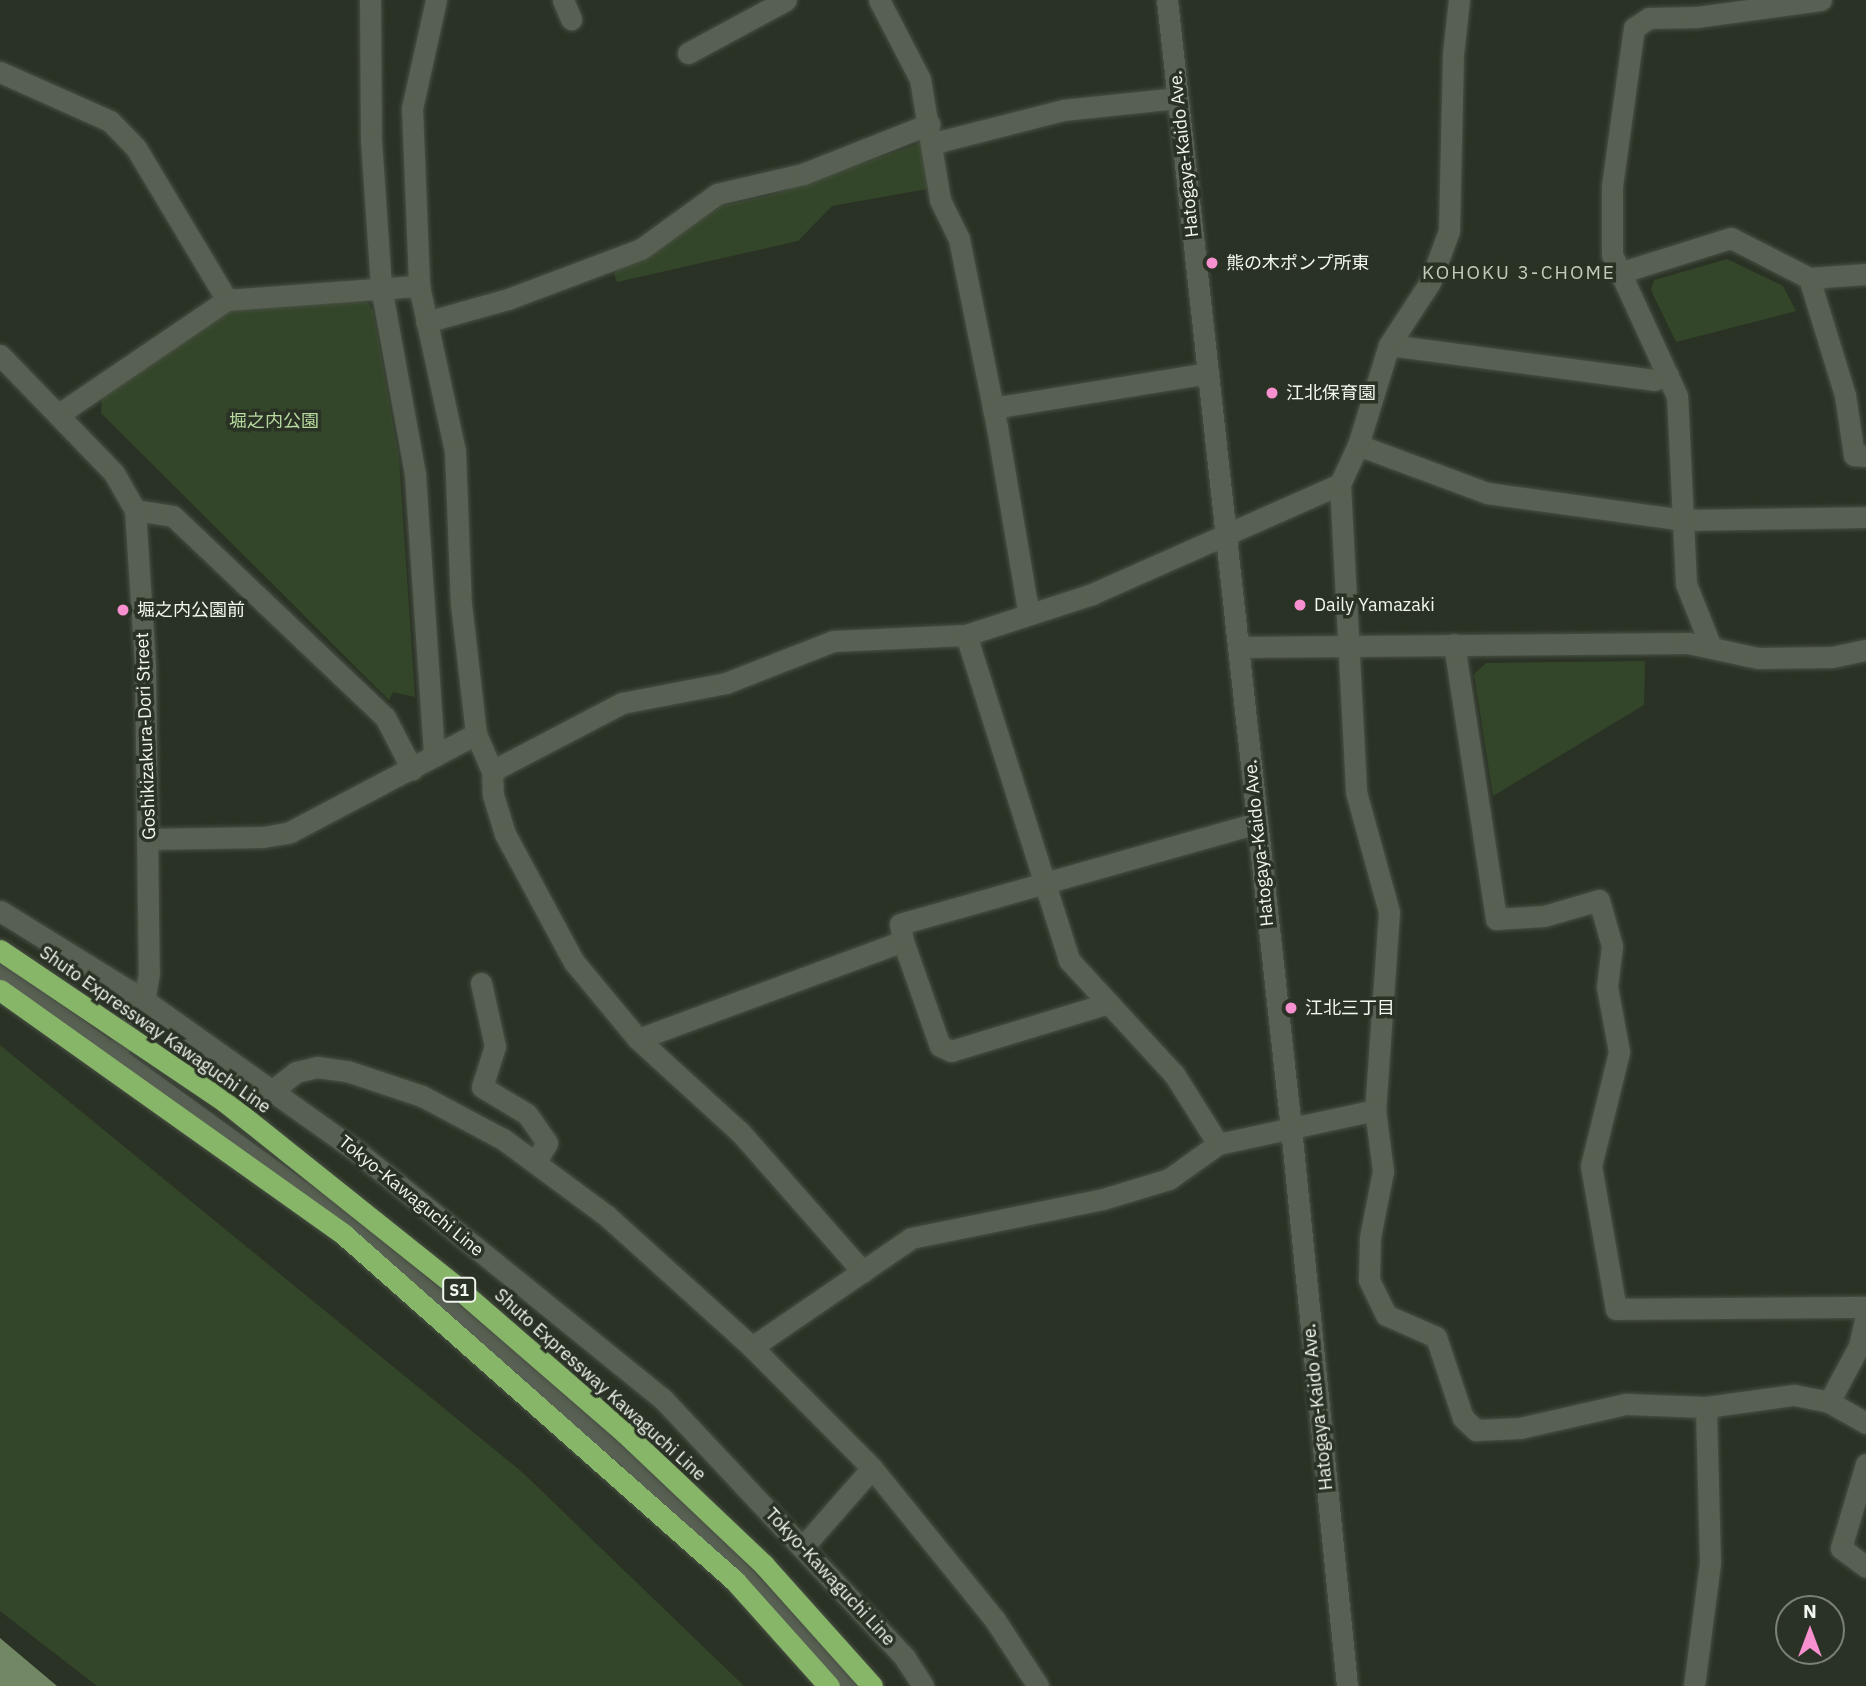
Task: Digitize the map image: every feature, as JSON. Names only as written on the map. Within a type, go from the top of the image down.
[{"type":"highway","name":"Shuto Expressway Kawaguchi Line","points":[[0,950],[224,1101],[453,1284],[624,1432],[754,1556],[872,1686]]},
{"type":"highway","name":"S1","points":[[0,990],[342,1233],[735,1581],[829,1686]]},
{"type":"street","points":[[370,0],[372,140],[382,287],[415,475],[434,756]]},
{"type":"street","points":[[436,0],[412,108],[419,286],[455,451],[461,604],[476,734],[492,771],[492,795],[505,834],[538,900],[574,962],[638,1040],[740,1132],[863,1272]]},
{"type":"street","points":[[688,53],[786,0]]},
{"type":"street","points":[[879,0],[920,79],[940,200],[959,239],[993,408],[1028,611]]},
{"type":"street","name":"Hatogaya-Kaido Ave.","points":[[1167,0],[1256,823],[1292,1128],[1347,1686]]},
{"type":"street","points":[[1459,0],[1453,54],[1449,230],[1430,282],[1389,345],[1358,445],[1340,484],[1356,792],[1389,912],[1375,1110],[1383,1171],[1370,1237],[1369,1280],[1386,1315],[1436,1337],[1463,1418],[1476,1430],[1520,1428],[1626,1405],[1706,1407],[1794,1395],[1829,1402],[1866,1423]]},
{"type":"street","points":[[1711,647],[1686,584],[1677,396],[1612,255],[1612,186],[1634,28],[1649,18],[1696,18],[1810,5],[1821,0]]},
{"type":"street","points":[[0,72],[110,121],[136,148],[226,300]]},
{"type":"street","points":[[426,322],[508,299],[641,249],[717,194],[803,174],[931,133],[1063,110],[1177,98]]},
{"type":"street","points":[[1619,273],[1731,238],[1809,278],[1866,274]]},
{"type":"street","points":[[1809,278],[1845,395],[1854,456],[1866,456]]},
{"type":"street","points":[[59,414],[226,300],[419,286]]},
{"type":"street","points":[[1389,345],[1654,380],[1668,375]]},
{"type":"street","name":"Goshikizakura-Dori Street","points":[[0,355],[114,473],[135,510],[149,839],[149,973],[144,1000],[116,1053]]},
{"type":"street","points":[[993,408],[1208,373]]},
{"type":"street","points":[[1358,445],[1487,493],[1683,520],[1866,517]]},
{"type":"street","points":[[492,771],[622,703],[726,683],[832,641],[966,635],[1028,611],[1092,594],[1340,484]]},
{"type":"street","points":[[135,510],[166,514],[183,526],[385,717],[412,769]]},
{"type":"street","points":[[966,635],[1069,960],[1174,1074],[1218,1144]]},
{"type":"street","points":[[1238,647],[1688,643],[1758,658],[1832,657],[1866,650]]},
{"type":"street","points":[[1454,644],[1496,919],[1544,916],[1599,900],[1612,946],[1607,987],[1619,1052],[1591,1166],[1616,1308],[1866,1307]]},
{"type":"street","points":[[149,839],[263,837],[290,831],[476,734]]},
{"type":"street","points":[[1109,1003],[951,1051],[940,1046],[903,942],[900,925],[1256,823]]},
{"type":"street","name":"Tokyo-Kawaguchi Line","points":[[0,911],[144,1000],[359,1153],[663,1399],[905,1658],[923,1686]]},
{"type":"street","points":[[638,1040],[903,942]]},
{"type":"street","points":[[0,973],[116,1053],[332,1213],[629,1458],[850,1686]]},
{"type":"street","points":[[481,983],[495,1046],[482,1087],[527,1114],[534,1124],[547,1143],[535,1163]]},
{"type":"street","points":[[272,1090],[296,1072],[317,1068],[347,1071],[422,1096],[503,1139],[607,1216],[752,1347],[872,1468],[995,1620],[1038,1686]]},
{"type":"street","points":[[752,1347],[911,1238],[1103,1199],[1169,1179],[1218,1144],[1375,1110]]},
{"type":"street","points":[[1829,1402],[1859,1346],[1866,1316]]},
{"type":"street","points":[[1694,1686],[1710,1562],[1706,1407]]},
{"type":"street","points":[[1866,1464],[1842,1548],[1866,1567]]},
{"type":"street","points":[[802,1548],[872,1468]]},
{"type":"green space","points":[[921,143],[927,189],[832,206],[798,241],[617,282],[614,274],[618,267],[649,256],[721,206],[768,196]]},
{"type":"green space","points":[[1727,259],[1783,286],[1796,311],[1676,342],[1651,290],[1654,280]]},
{"type":"green space","name":"堀之内公園","points":[[365,299],[373,310],[399,458],[415,697],[393,692],[389,700],[101,413],[102,397],[232,309]]},
{"type":"green space","points":[[1645,661],[1644,705],[1493,796],[1474,674],[1486,663]]},
{"type":"green space","points":[[0,1045],[522,1472],[744,1686],[97,1686],[0,1611]]},
{"type":"shaded area","points":[[0,1638],[57,1686],[0,1686]]},
{"type":"place","name":"熊の木ポンプ所東","points":[[1212,263]]},
{"type":"place","name":"江北保育園","points":[[1272,393]]},
{"type":"place","name":"Daily Yamazaki","points":[[1300,605]]},
{"type":"place","name":"堀之内公園前","points":[[123,610]]},
{"type":"place","name":"江北三丁目","points":[[1291,1008]]},
{"type":"district","name":"KOHOKU 3-CHOME","points":[[1519,273]]}]
